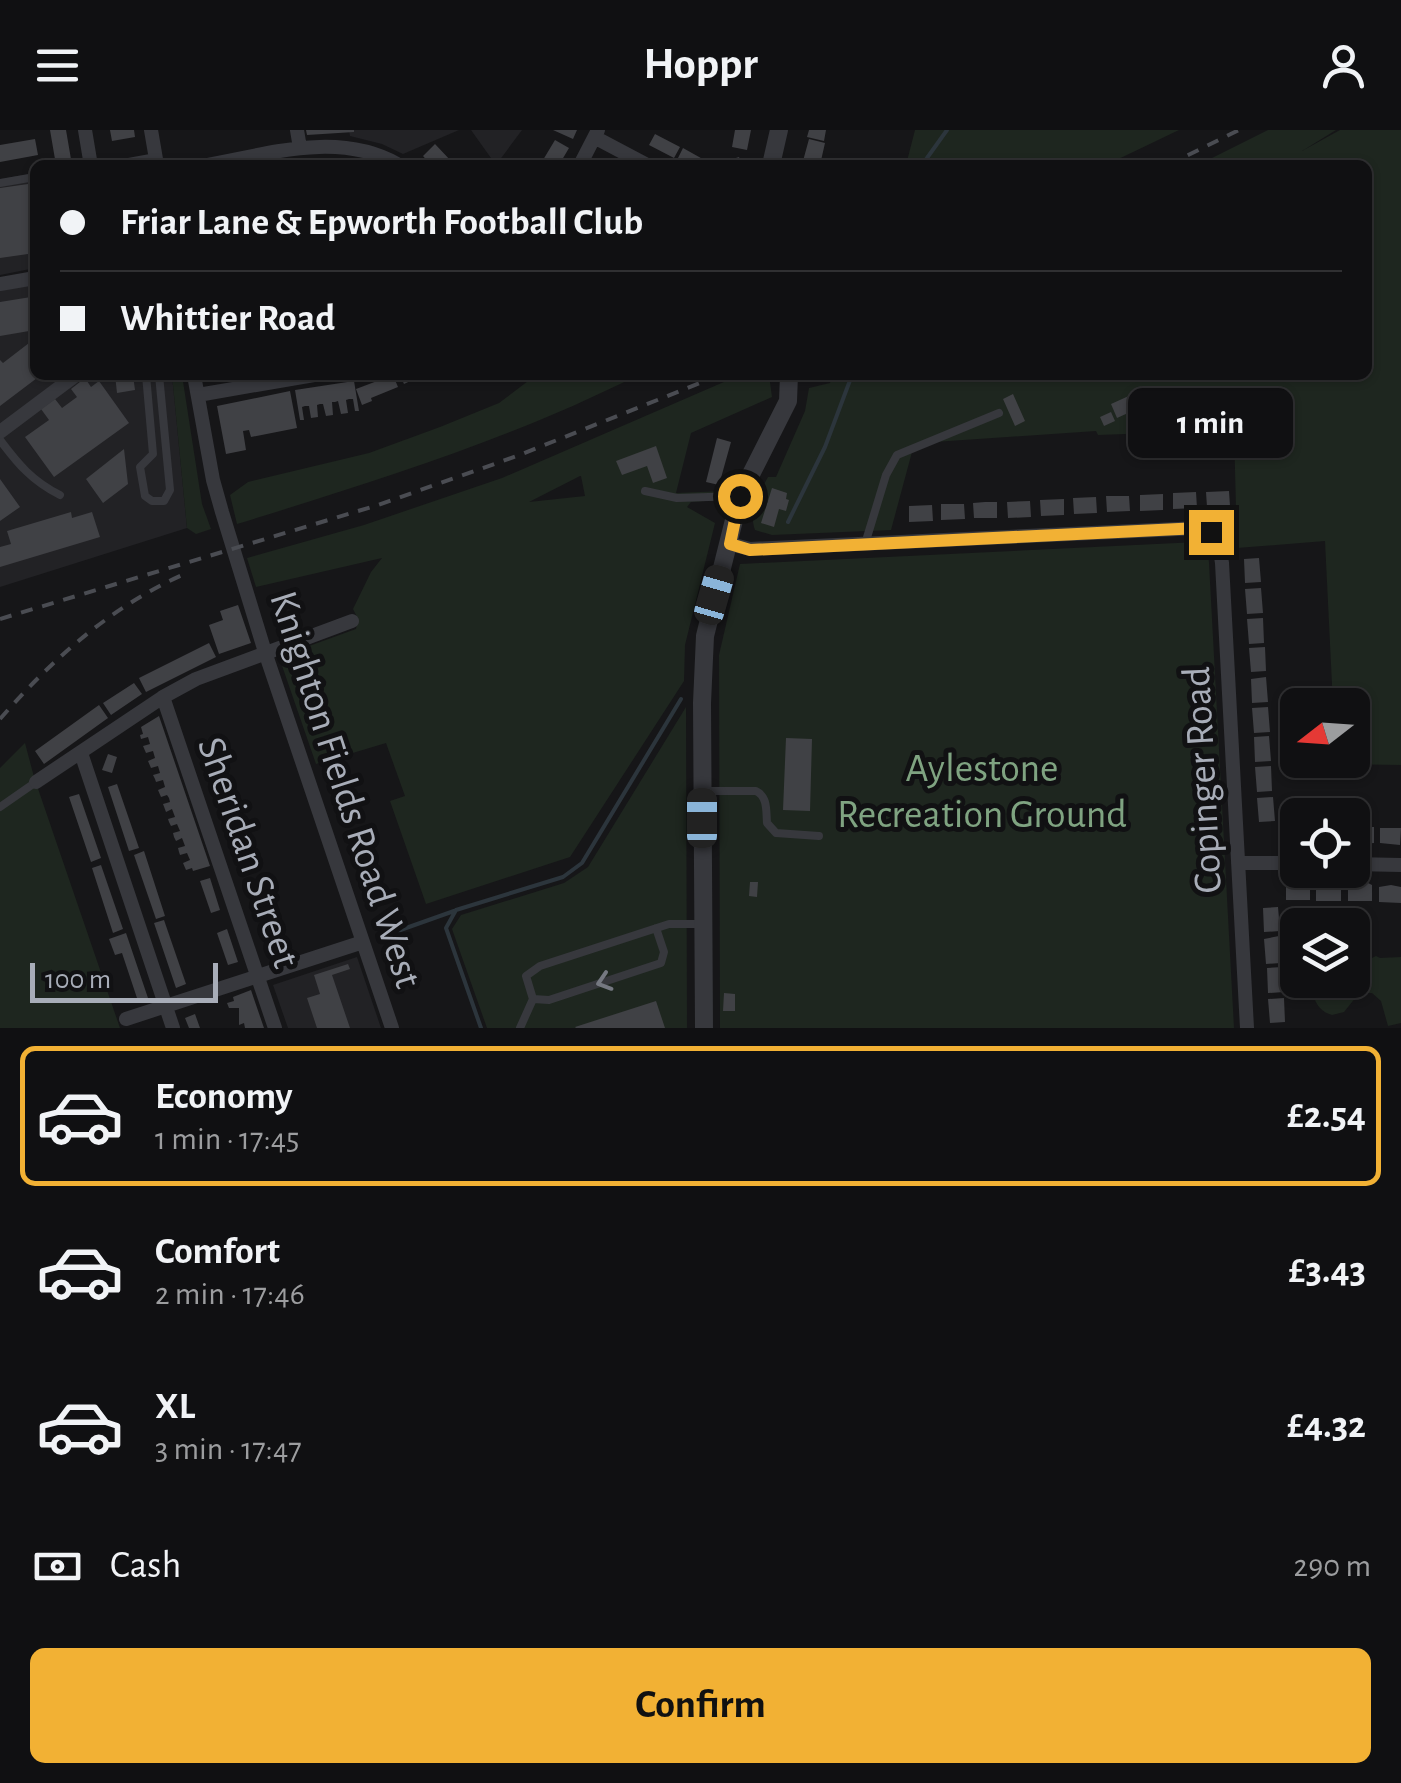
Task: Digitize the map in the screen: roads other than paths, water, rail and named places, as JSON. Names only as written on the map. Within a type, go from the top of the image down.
[{"type":"street","points":[[85,130],[90,160]]},
{"type":"street","points":[[152,130],[157,160]]},
{"type":"street","points":[[297,130],[300,148]]},
{"type":"street","points":[[772,160],[779,130]]},
{"type":"street","points":[[583,160],[597,134],[639,160]]},
{"type":"street","points":[[235,160],[300,148],[340,146],[366,150],[389,160]]},
{"type":"street","points":[[0,284],[30,279]]},
{"type":"street","points":[[0,432],[69,380]]},
{"type":"street","name":"Knighton Fields Road West","points":[[195,380],[213,480],[240,570],[392,1028]]},
{"type":"street","points":[[198,395],[285,380]]},
{"type":"street","points":[[704,1028],[702,657],[740,496],[788,401],[789,380]]},
{"type":"street","name":"Copinger Road","points":[[865,544],[1199,528],[1211,532],[1220,545],[1247,1028]]},
{"type":"street","points":[[730,544],[750,550],[865,544]]},
{"type":"street","points":[[36,782],[164,697],[213,672],[352,620]]},
{"type":"street","name":"Sheridan Street","points":[[164,697],[275,1028]]},
{"type":"street","points":[[80,753],[173,1028]]},
{"type":"street","points":[[1238,862],[1280,863]]},
{"type":"street","points":[[1370,864],[1401,865]]},
{"type":"street","points":[[126,1019],[363,942]]},
{"type":"lane","points":[[0,183],[30,178]]},
{"type":"lane","points":[[146,380],[153,454],[140,468],[145,496],[164,501],[170,490],[159,380]]},
{"type":"lane","points":[[865,544],[886,475],[897,455],[999,413]]},
{"type":"lane","points":[[0,440],[37,484],[60,495]]},
{"type":"lane","points":[[645,490],[677,498],[740,496]]},
{"type":"lane","points":[[0,808],[36,782]]},
{"type":"lane","points":[[702,791],[756,791],[766,804],[766,823],[776,833],[819,836]]},
{"type":"lane","points":[[520,1028],[533,999],[526,976],[540,966],[668,924],[703,924]]},
{"type":"lane","points":[[533,999],[549,1000],[661,963],[664,952],[656,928]]},
{"type":"waterway","points":[[926,160],[947,130]]},
{"type":"waterway","points":[[788,522],[825,447],[850,380]]},
{"type":"waterway","points":[[481,1028],[446,928],[456,910],[563,877],[582,863],[681,699]]},
{"type":"waterway","points":[[392,933],[454,911]]},
{"type":"railway","points":[[1178,160],[1239,130]]},
{"type":"railway","points":[[0,619],[378,505],[517,456],[707,380]]},
{"type":"railway","points":[[0,719],[63,654],[110,616],[189,572]]},
{"type":"park label","name":"Aylestone Recreation Ground","points":[[982,790]]}]
